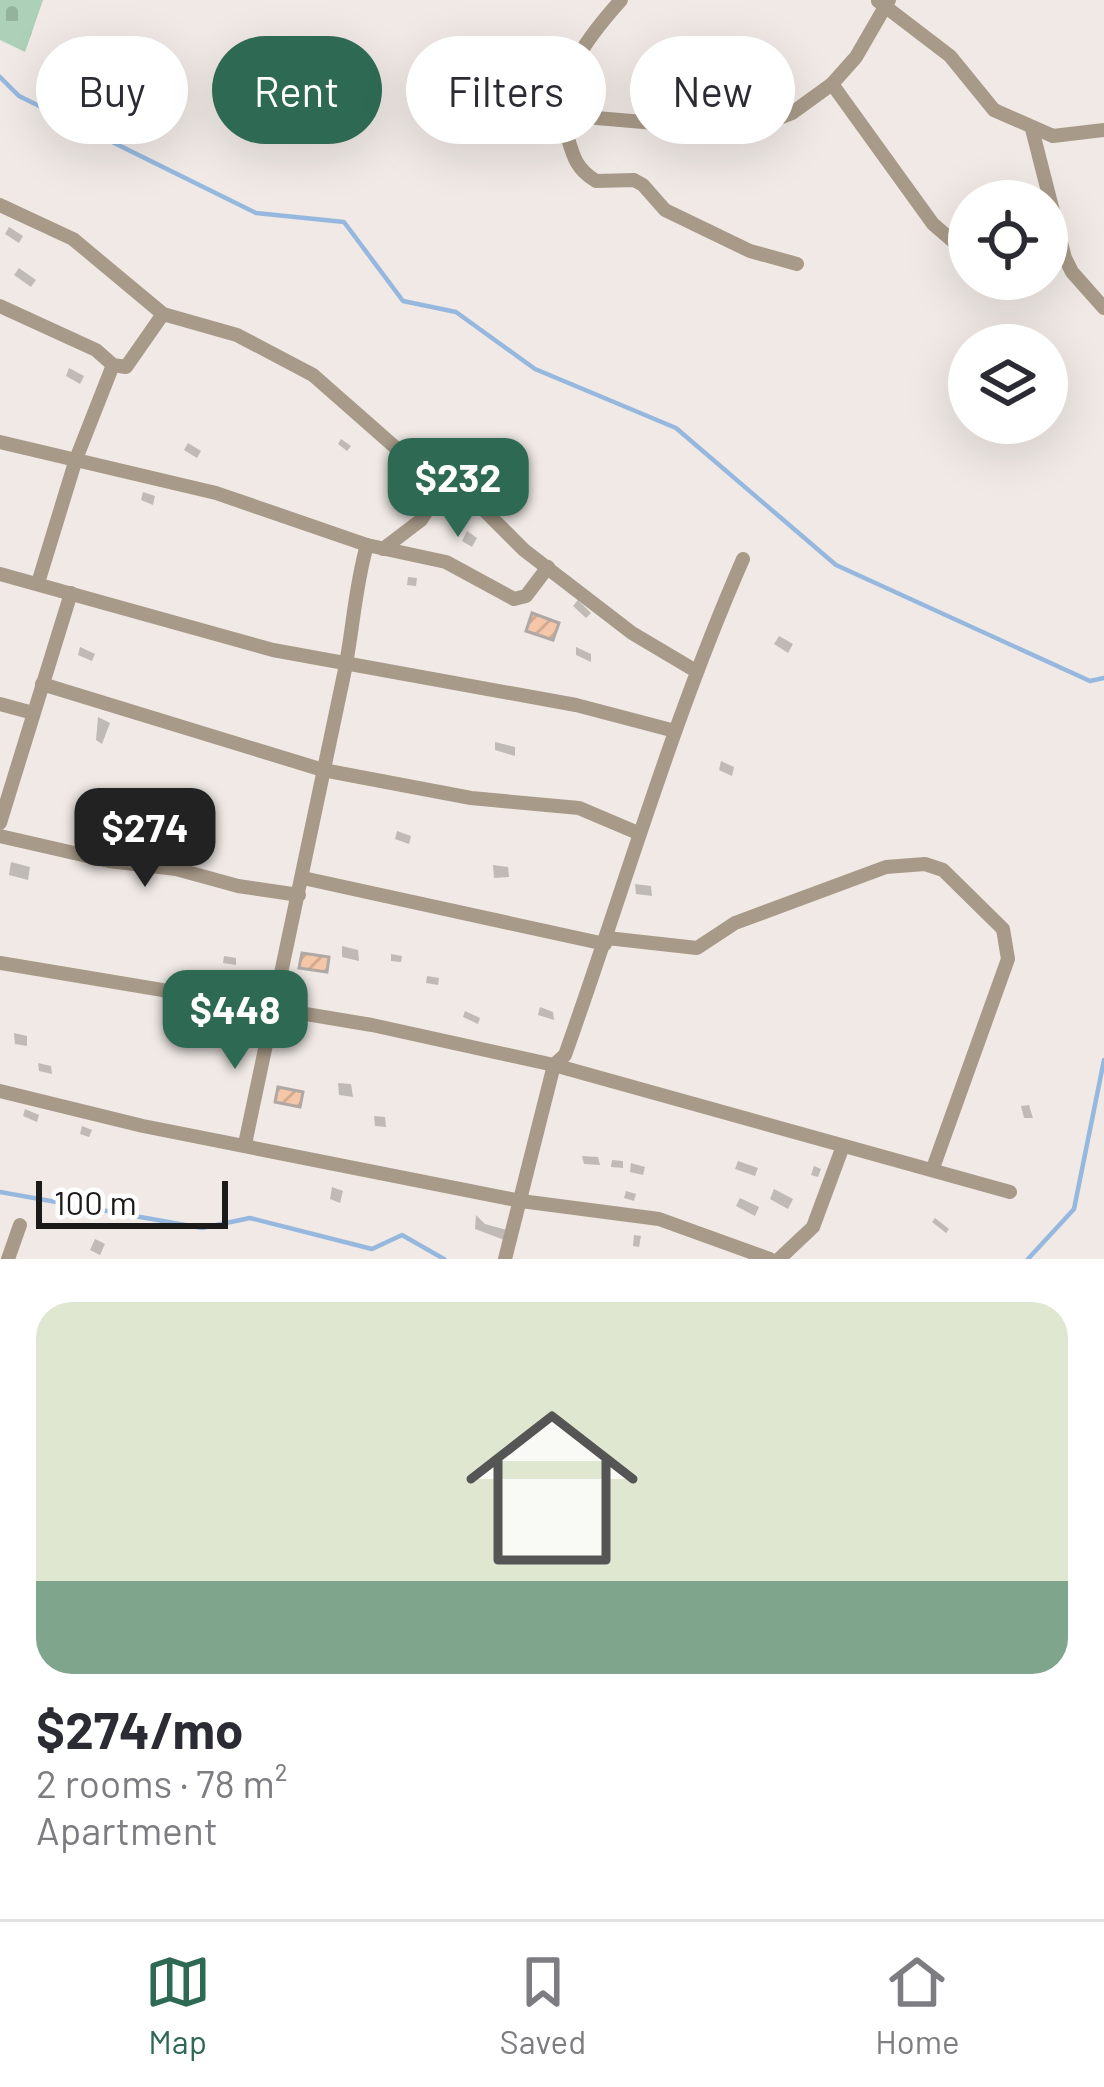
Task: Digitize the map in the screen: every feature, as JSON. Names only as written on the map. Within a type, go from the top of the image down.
[{"type":"street","points":[[592,36],[621,0]]},
{"type":"street","points":[[606,119],[747,131],[792,113],[832,84],[856,57],[883,2],[950,56],[994,110],[1053,136],[1104,130]]},
{"type":"street","points":[[832,84],[933,224],[948,237]]},
{"type":"street","points":[[1032,129],[1046,180]]},
{"type":"street","points":[[570,144],[574,161],[596,182],[634,181],[664,210],[750,250],[797,263]]},
{"type":"street","points":[[0,205],[73,239],[163,314],[237,335],[313,375],[396,448],[479,505],[524,550],[632,633],[697,671]]},
{"type":"street","points":[[1068,258],[1072,272],[1104,308]]},
{"type":"street","points":[[0,306],[96,350],[113,365],[126,367],[163,314]]},
{"type":"street","points":[[38,583],[76,459],[113,365]]},
{"type":"street","points":[[0,442],[216,494],[383,549],[446,562],[521,600],[548,567]]},
{"type":"street","points":[[383,549],[421,520],[446,482]]},
{"type":"street","points":[[244,1144],[303,878],[346,663],[354,590],[367,544]]},
{"type":"street","points":[[505,1259],[554,1065],[565,1055],[638,833],[742,559]]},
{"type":"street","points":[[0,574],[273,650],[576,705],[675,731]]},
{"type":"street","points":[[0,823],[71,593]]},
{"type":"street","points":[[42,684],[323,770],[471,798],[579,808],[638,833]]},
{"type":"street","points":[[0,704],[33,713]]},
{"type":"street","points":[[0,836],[299,895]]},
{"type":"street","points":[[303,878],[606,941],[697,948],[735,923],[886,867],[925,864],[943,870],[1003,929],[1009,959],[933,1168]]},
{"type":"street","points":[[0,963],[372,1025],[554,1065],[1010,1192]]},
{"type":"street","points":[[0,1091],[117,1120],[521,1201],[659,1220],[775,1259],[813,1228],[843,1146]]},
{"type":"street","points":[[8,1259],[20,1225]]},
{"type":"green space","points":[[0,0],[43,0],[25,52],[0,40]]},
{"type":"building","points":[[532,613],[559,623],[553,640],[526,631]]},
{"type":"building","points":[[302,953],[329,957],[327,972],[299,968]]},
{"type":"building","points":[[278,1087],[303,1092],[300,1107],[275,1102]]},
{"type":"waterway","points":[[0,77],[19,96],[256,213],[344,222],[403,301],[456,312],[535,369],[676,428],[836,565],[1090,681],[1104,678]]},
{"type":"waterway","points":[[1028,1259],[1074,1209],[1104,1060]]},
{"type":"waterway","points":[[0,1192],[202,1228],[250,1218],[372,1249],[402,1235],[444,1259]]}]
